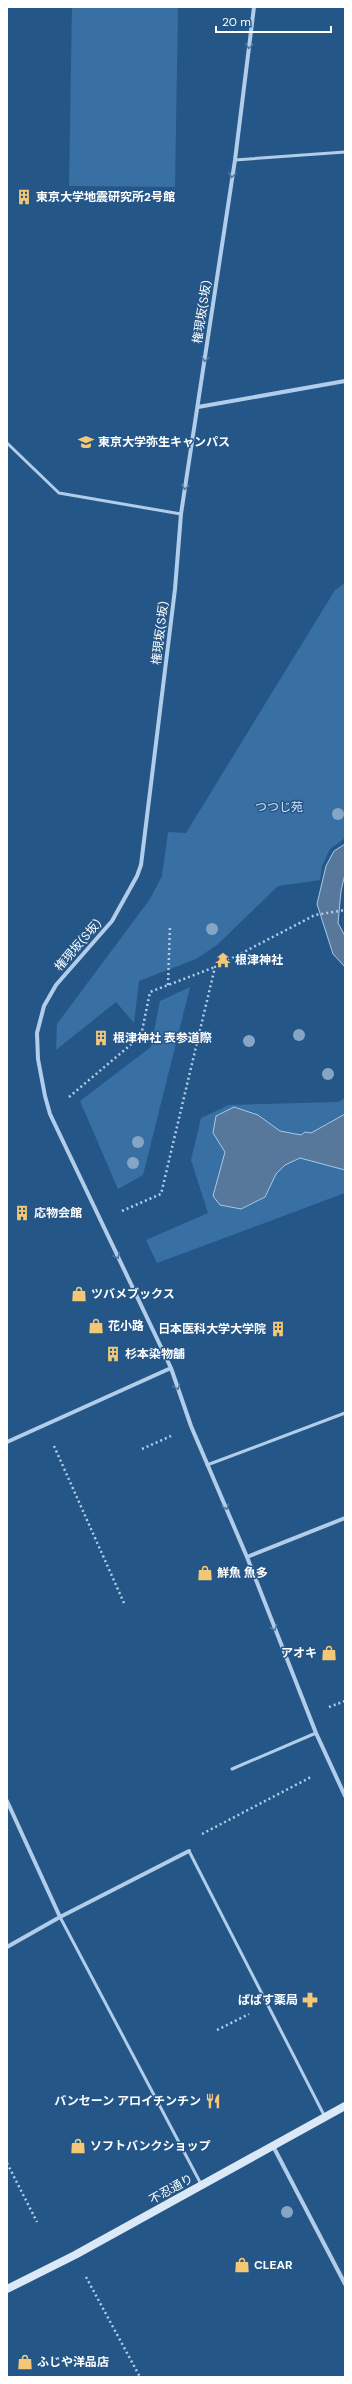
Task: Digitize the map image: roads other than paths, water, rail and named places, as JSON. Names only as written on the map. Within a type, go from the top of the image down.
[{"type":"main road","name":"不忍通り","points":[[7,2289],[75,2255],[345,2106]]},
{"type":"street","name":"権現坂(S坂)","points":[[254,7],[235,160],[181,514],[175,589],[140,865],[137,876],[112,921],[56,985],[44,1006],[37,1034],[37,1046],[50,1114],[171,1368],[191,1426],[247,1556],[316,1733],[345,1796]]},
{"type":"street","points":[[198,407],[345,381]]},
{"type":"street","points":[[7,1442],[171,1368]]},
{"type":"street","points":[[247,1556],[345,1518]]},
{"type":"street","points":[[7,1802],[60,1917]]},
{"type":"street","points":[[7,1947],[60,1917],[189,1851]]},
{"type":"street","points":[[273,2145],[345,2284]]},
{"type":"lane","points":[[235,160],[345,152]]},
{"type":"lane","points":[[7,443],[59,493],[181,514]]},
{"type":"lane","points":[[207,1465],[345,1412]]},
{"type":"lane","points":[[232,1769],[316,1733]]},
{"type":"lane","points":[[189,1851],[325,2117]]},
{"type":"lane","points":[[60,1917],[202,2185]]},
{"type":"place","name":"東京大学地震研究所2号館","points":[[24,197]]},
{"type":"place","name":"東京大学弥生キャンパス","points":[[86,442]]},
{"type":"place","name":"根津神社","points":[[223,960]]},
{"type":"place","name":"根津神社 表参道際","points":[[101,1038]]},
{"type":"place","name":"応物会館","points":[[22,1213]]},
{"type":"place","name":"ツバメブックス","points":[[79,1294]]},
{"type":"place","name":"花小路","points":[[96,1326]]},
{"type":"place","name":"日本医科大学大学院","points":[[278,1329]]},
{"type":"place","name":"杉本染物舗","points":[[113,1354]]},
{"type":"place","name":"鮮魚 魚多","points":[[205,1573]]},
{"type":"place","name":"アオキ","points":[[329,1653]]},
{"type":"place","name":"ぱぱす薬局","points":[[310,2000]]},
{"type":"place","name":"バンセーン アロイチンチン","points":[[213,2101]]},
{"type":"place","name":"ソフトバンクショップ","points":[[78,2146]]},
{"type":"place","name":"CLEAR","points":[[242,2265]]},
{"type":"place","name":"ふじや洋品店","points":[[25,2362]]},
{"type":"park label","name":"つつじ苑","points":[[279,807]]}]
